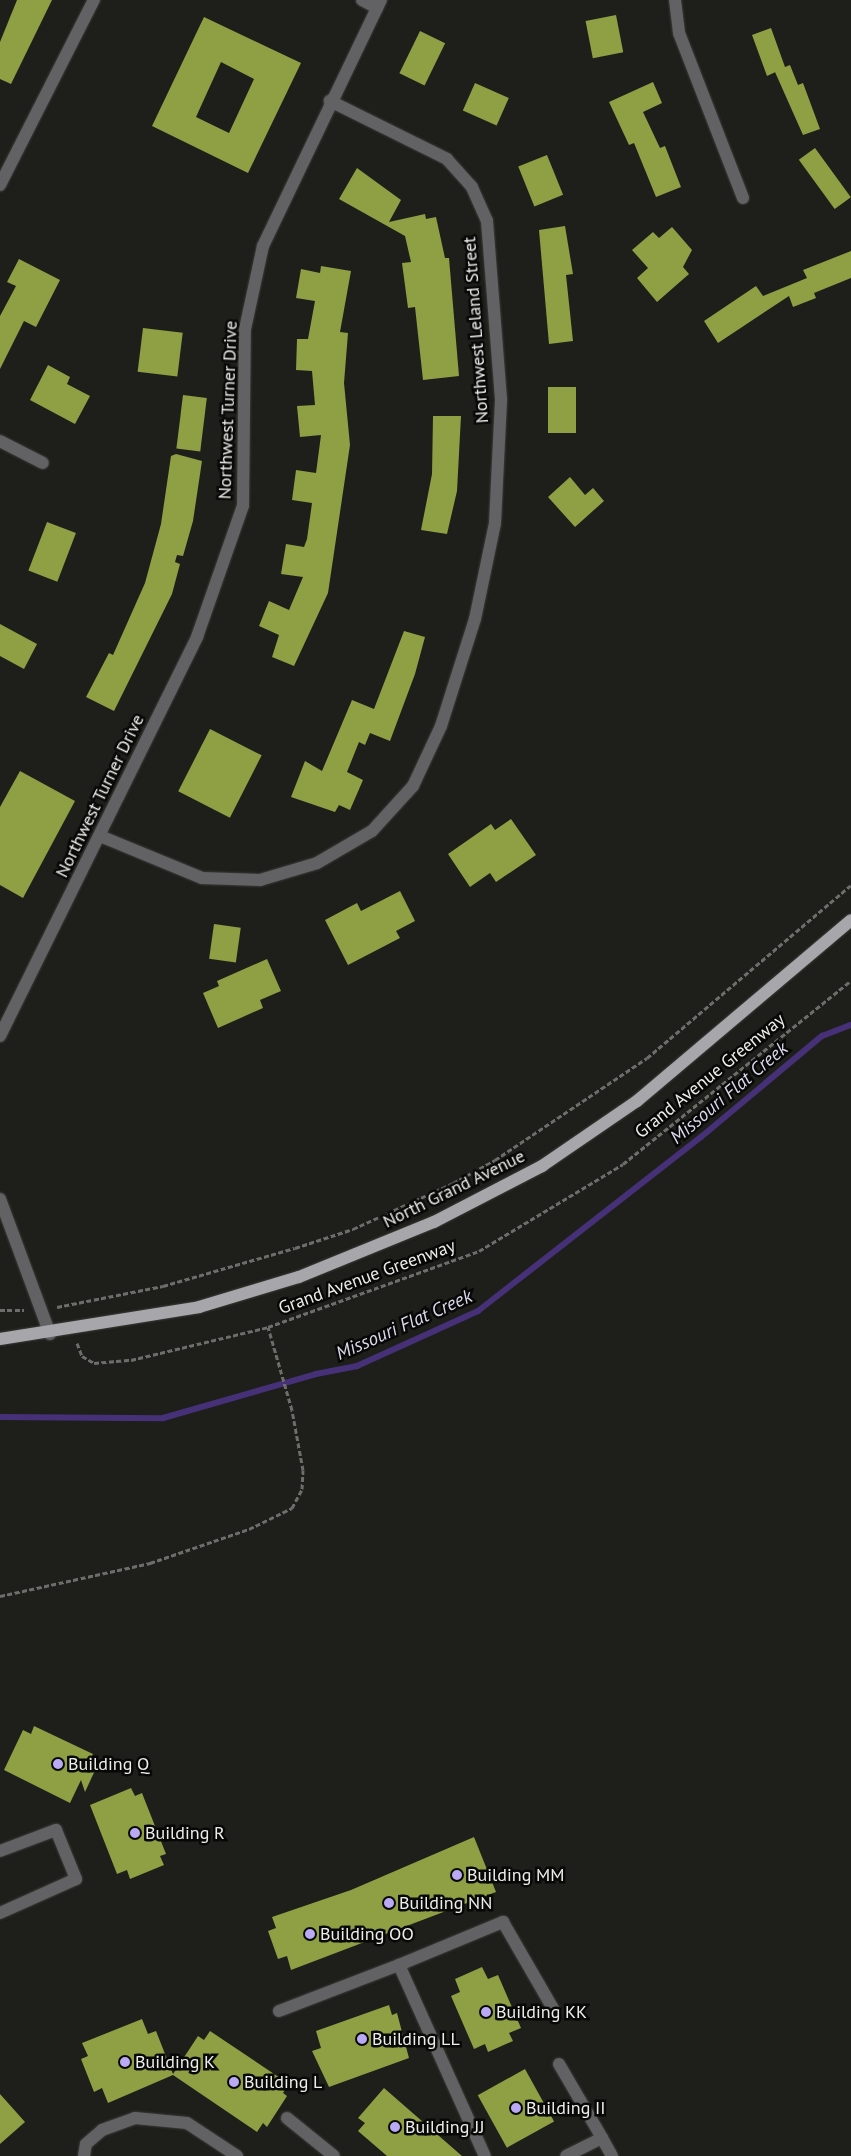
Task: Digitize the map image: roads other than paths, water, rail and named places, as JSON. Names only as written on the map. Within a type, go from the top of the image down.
[{"type":"main road","name":"North Grand Avenue","points":[[0,1339],[50,1334],[199,1307],[299,1277],[434,1222],[517,1179],[637,1101],[851,920]]},
{"type":"street","points":[[0,186],[94,0]]},
{"type":"street","points":[[362,0],[379,4]]},
{"type":"street","points":[[675,0],[679,33],[743,198]]},
{"type":"street","name":"Northwest Turner Drive","points":[[0,1036],[197,637],[243,506],[245,329],[260,255],[330,101],[379,4]]},
{"type":"street","name":"Northwest Leland Street","points":[[100,836],[202,878],[260,880],[317,864],[372,831],[413,786],[440,726],[475,619],[495,523],[501,399],[487,221],[472,188],[447,159],[330,101]]},
{"type":"street","points":[[0,441],[43,463]]},
{"type":"street","points":[[0,1199],[50,1334]]},
{"type":"street","points":[[0,1851],[56,1830],[76,1879],[0,1913]]},
{"type":"street","points":[[279,2010],[399,1965],[503,1922],[555,2012]]},
{"type":"street","points":[[399,1965],[485,2156]]},
{"type":"street","points":[[559,2064],[612,2156]]},
{"type":"street","points":[[84,2156],[86,2144],[102,2130],[135,2118],[187,2123],[236,2156]]},
{"type":"street","points":[[287,2118],[334,2156]]},
{"type":"street","points":[[566,2156],[602,2138]]},
{"type":"waterway","name":"Missouri Flat Creek","points":[[0,1417],[163,1418],[316,1374],[357,1366],[478,1311],[701,1137],[822,1036],[851,1025]]},
{"type":"place","name":"Building Q","points":[[58,1764]]},
{"type":"place","name":"Building R","points":[[135,1833]]},
{"type":"place","name":"Building MM","points":[[457,1875]]},
{"type":"place","name":"Building NN","points":[[389,1903]]},
{"type":"place","name":"Building OO","points":[[310,1934]]},
{"type":"place","name":"Building KK","points":[[486,2012]]},
{"type":"place","name":"Building LL","points":[[362,2039]]},
{"type":"place","name":"Building K","points":[[125,2062]]},
{"type":"place","name":"Building L","points":[[234,2082]]},
{"type":"place","name":"Building II","points":[[516,2108]]},
{"type":"place","name":"Building JJ","points":[[395,2127]]}]
